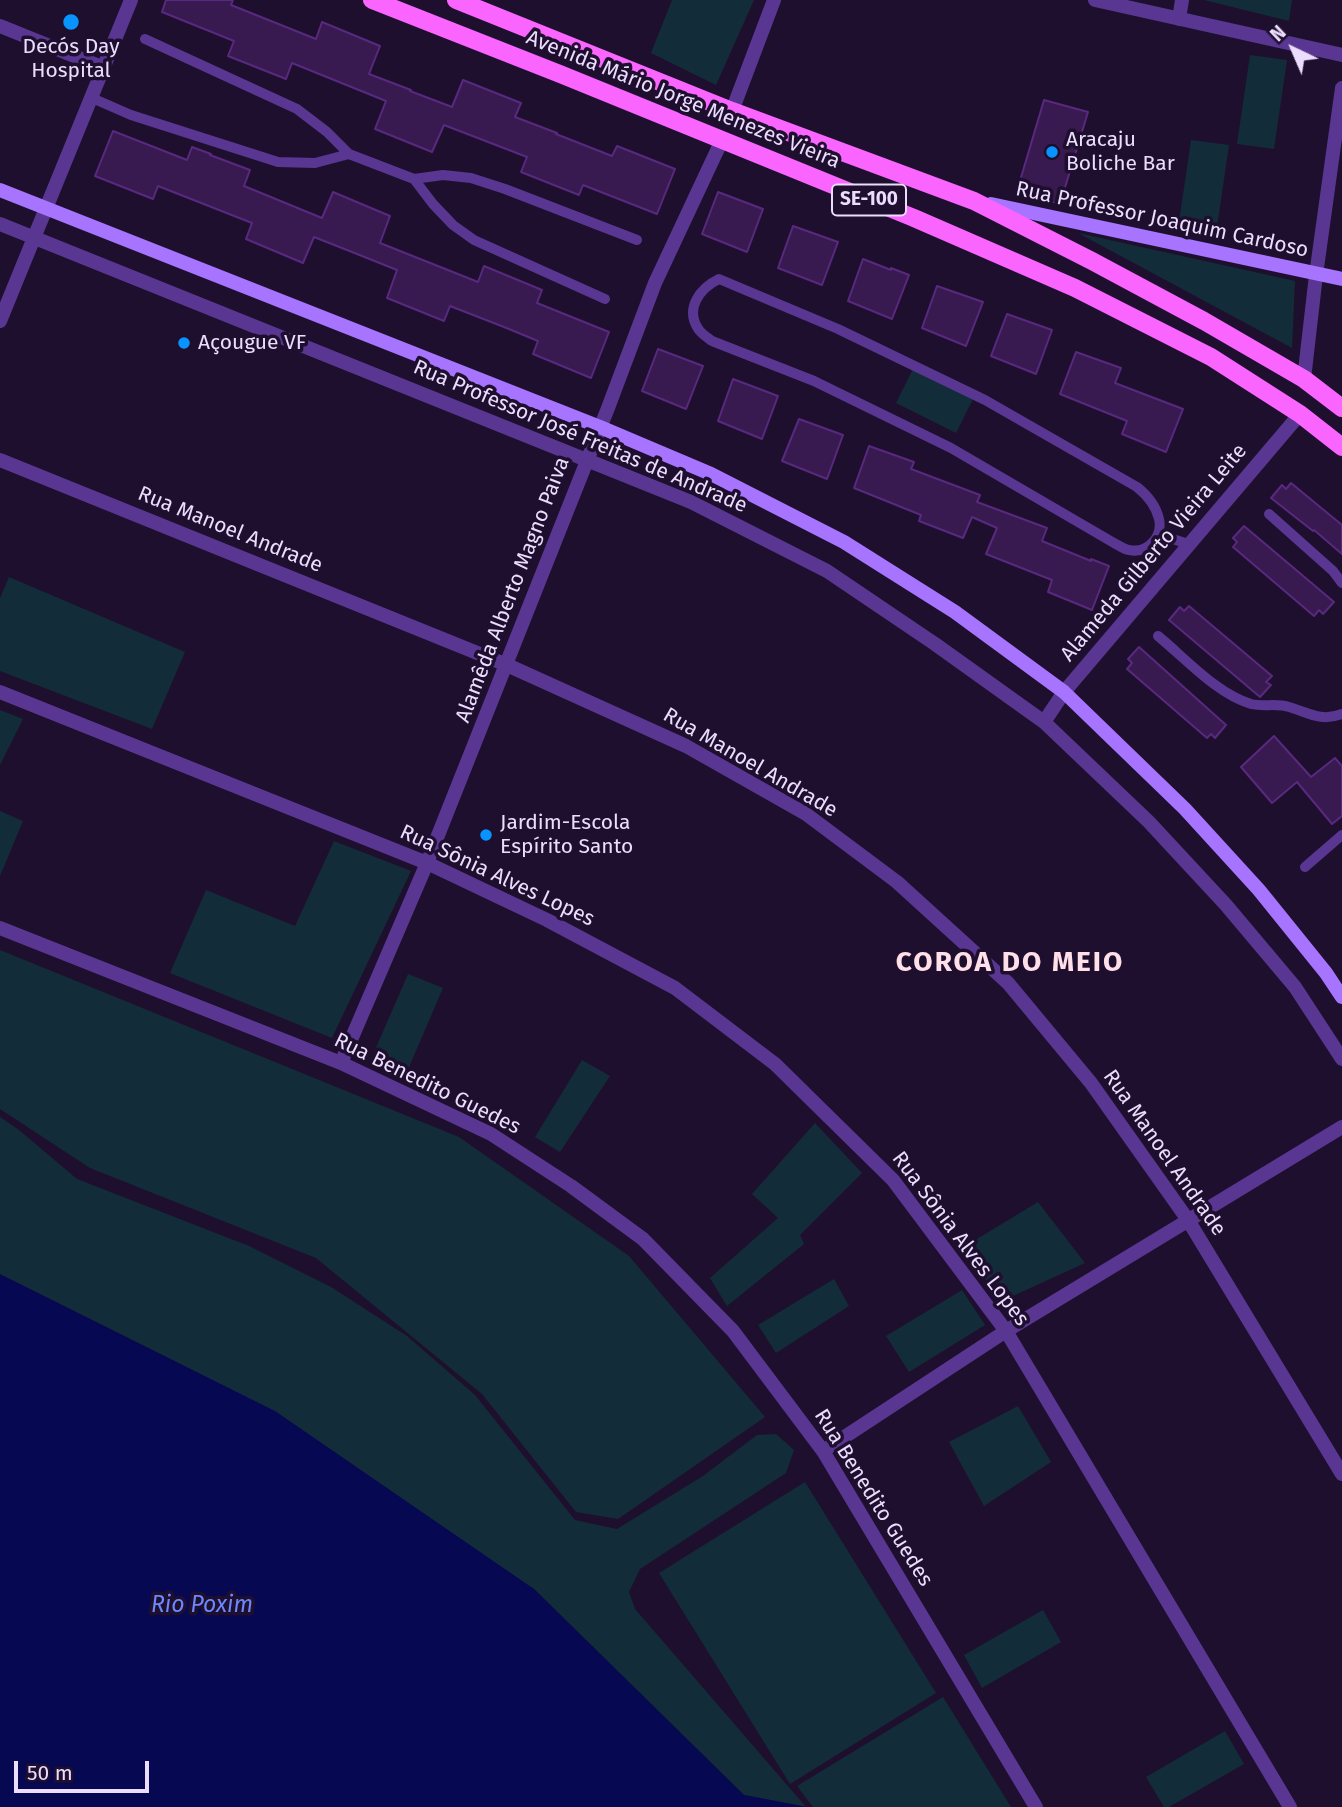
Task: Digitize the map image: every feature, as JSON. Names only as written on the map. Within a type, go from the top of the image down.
[{"type":"main road","name":"Avenida Mário Jorge Menezes Vieira","points":[[456,0],[732,111],[974,201],[1181,309],[1304,379],[1342,408]]},
{"type":"main road","name":"Avenida Mário Jorge Menezes Vieira","points":[[380,1],[914,218],[1075,288],[1211,357],[1300,414],[1342,447]]},
{"type":"main road","points":[[560,74],[562,60],[573,47]]},
{"type":"street","points":[[0,321],[131,0]]},
{"type":"street","points":[[732,111],[774,0]]},
{"type":"street","points":[[1095,0],[1342,55]]},
{"type":"street","points":[[1179,19],[1182,0]]},
{"type":"street","points":[[0,26],[104,68]]},
{"type":"street","points":[[1304,379],[1342,88]]},
{"type":"street","name":"Alamêda Alberto Magno Paiva","points":[[341,1063],[427,863],[507,665],[655,283],[722,140]]},
{"type":"street","name":"Rua Professor José Freitas de Andrade","points":[[0,190],[600,427],[711,474],[844,542],[955,612],[1064,692],[1194,819],[1259,890],[1342,997]]},
{"type":"street","name":"Rua Professor Joaquim Cardoso","points":[[974,201],[1342,279]]},
{"type":"street","name":"Rua Professor José Freitas de Andrade","points":[[0,224],[691,502],[827,571],[1044,722],[1149,822],[1226,905],[1295,986],[1342,1059]]},
{"type":"street","name":"Alameda Gilberto Vieira Leite","points":[[1044,722],[1064,692],[1300,414]]},
{"type":"street","name":"Rua Manoel Andrade","points":[[0,460],[507,665],[686,746],[806,814],[897,882],[1008,983],[1091,1083],[1188,1220],[1342,1474]]},
{"type":"street","name":"Rua Sônia Alves Lopes","points":[[0,692],[427,863],[547,920],[675,988],[775,1064],[893,1180],[1006,1331],[1290,1807]]},
{"type":"street","name":"Rua Benedito Guedes","points":[[0,928],[341,1063],[491,1134],[571,1186],[643,1239],[733,1331],[823,1451],[1036,1807]]},
{"type":"street","points":[[823,1451],[1006,1331],[1342,1127]]},
{"type":"lane","points":[[145,39],[297,109],[327,132],[349,154],[414,179],[443,175],[471,178],[637,240]]},
{"type":"lane","points":[[92,98],[131,115],[278,162],[315,163],[349,154]]},
{"type":"lane","points":[[414,179],[453,225],[474,240],[605,299]]},
{"type":"lane","points":[[719,279],[838,329],[985,400],[1137,487],[1154,507],[1159,520],[1158,534],[1152,544],[1143,549],[1129,551],[951,448],[814,381],[712,341],[699,331],[694,319],[694,305],[699,293],[719,279]]},
{"type":"lane","points":[[1269,514],[1333,570],[1342,583]]},
{"type":"lane","points":[[1158,534],[1188,544]]},
{"type":"lane","points":[[1158,636],[1218,687],[1243,700],[1265,706],[1287,706],[1321,717],[1332,718],[1342,714]]},
{"type":"lane","points":[[1305,867],[1342,835]]},
{"type":"shaded area","points":[[672,0],[754,0],[716,85],[651,53]]},
{"type":"shaded area","points":[[1204,0],[1292,0],[1289,21]]},
{"type":"shaded area","points":[[1250,55],[1287,60],[1274,149],[1237,144]]},
{"type":"shaded area","points":[[1191,140],[1229,145],[1216,234],[1178,229]]},
{"type":"shaded area","points":[[1078,233],[1295,281],[1292,348]]},
{"type":"shaded area","points":[[913,369],[973,399],[956,433],[896,403]]},
{"type":"shaded area","points":[[9,577],[185,652],[152,729],[0,671],[0,598]]},
{"type":"shaded area","points":[[0,710],[23,719],[0,765]]},
{"type":"shaded area","points":[[0,811],[23,821],[0,876]]},
{"type":"shaded area","points":[[334,841],[411,871],[332,1038],[170,973],[206,890],[295,926]]},
{"type":"shaded area","points":[[0,950],[459,1137],[629,1256],[765,1417],[618,1519],[576,1512],[482,1394],[316,1258],[90,1168],[0,1109]]},
{"type":"shaded area","points":[[408,974],[443,988],[407,1072],[372,1057]]},
{"type":"shaded area","points":[[582,1060],[610,1076],[560,1152],[535,1137]]},
{"type":"shaded area","points":[[0,1117],[77,1179],[249,1246],[331,1287],[407,1336],[475,1395],[575,1520],[617,1529],[703,1476],[757,1435],[776,1434],[794,1450],[786,1473],[640,1569],[629,1592],[635,1609],[806,1807],[744,1795],[534,1589],[0,1274]]},
{"type":"shaded area","points":[[815,1123],[862,1173],[800,1235],[804,1244],[727,1306],[710,1278],[778,1218],[752,1194]]},
{"type":"shaded area","points":[[1038,1202],[1085,1263],[1002,1301],[962,1248]]},
{"type":"shaded area","points":[[834,1279],[849,1306],[776,1353],[758,1325]]},
{"type":"shaded area","points":[[962,1290],[985,1325],[909,1372],[886,1336]]},
{"type":"shaded area","points":[[1018,1406],[1051,1462],[984,1506],[949,1442]]},
{"type":"shaded area","points":[[805,1482],[936,1693],[790,1784],[659,1573]]},
{"type":"shaded area","points":[[1043,1610],[1061,1642],[982,1688],[964,1655]]},
{"type":"shaded area","points":[[943,1697],[1011,1807],[813,1807],[797,1786]]},
{"type":"shaded area","points":[[1225,1731],[1244,1764],[1169,1807],[1164,1807],[1146,1777]]},
{"type":"water","name":"Rio Poxim","points":[[0,1274],[275,1411],[534,1589],[744,1795],[807,1807],[0,1807]]},
{"type":"building","points":[[166,0],[233,0],[231,5],[316,39],[322,22],[380,46],[369,74],[452,107],[463,80],[521,103],[515,117],[612,156],[617,146],[675,169],[657,214],[583,185],[579,195],[521,172],[527,157],[444,125],[432,152],[375,129],[386,101],[292,63],[286,79],[228,56],[234,41],[162,12]]},
{"type":"building","name":"Aracaju Boliche Bar","points":[[1044,100],[1088,112],[1060,204],[1017,191]]},
{"type":"building","points":[[113,131],[187,160],[192,147],[250,170],[244,186],[322,218],[333,192],[390,216],[380,243],[478,282],[484,266],[542,290],[537,303],[609,332],[591,378],[533,354],[538,341],[504,327],[450,306],[444,321],[387,298],[397,270],[314,237],[303,263],[246,239],[252,223],[158,186],[153,199],[95,176]]},
{"type":"building","points":[[718,192],[763,209],[747,252],[702,234]]},
{"type":"building","points":[[793,226],[838,242],[822,285],[778,268]]},
{"type":"building","points":[[863,259],[909,275],[892,319],[848,301]]},
{"type":"building","points":[[937,286],[983,302],[966,346],[922,328]]},
{"type":"building","points":[[1007,314],[1052,330],[1036,374],[991,356]]},
{"type":"building","points":[[658,349],[703,366],[686,409],[642,391]]},
{"type":"building","points":[[1076,352],[1121,368],[1115,383],[1183,409],[1166,452],[1122,434],[1127,421],[1060,394]]},
{"type":"building","points":[[733,379],[778,396],[762,439],[718,421]]},
{"type":"building","points":[[799,419],[843,435],[827,479],[782,461]]},
{"type":"building","points":[[869,446],[914,462],[911,469],[980,495],[977,502],[1047,528],[1042,541],[1109,566],[1092,610],[1048,592],[1052,580],[986,554],[997,528],[972,517],[963,538],[919,521],[921,515],[854,488]]},
{"type":"building","points":[[1291,483],[1342,525],[1342,554],[1271,498],[1282,485],[1286,489]]},
{"type":"building","points":[[1244,526],[1334,602],[1323,614],[1319,610],[1314,616],[1233,547],[1237,542],[1233,538]]},
{"type":"building","points":[[1189,606],[1272,676],[1266,682],[1271,685],[1260,697],[1169,620],[1180,607],[1184,611]]},
{"type":"building","points":[[1139,647],[1226,725],[1215,738],[1211,734],[1207,738],[1127,669],[1132,663],[1128,659]]},
{"type":"building","points":[[1274,736],[1311,777],[1335,758],[1342,766],[1342,816],[1332,824],[1297,782],[1272,803],[1241,767]]},
{"type":"place","name":"Decós Day Hospital","points":[[71,22]]},
{"type":"place","name":"Aracaju Boliche Bar","points":[[1052,152]]},
{"type":"place","name":"Açougue VF","points":[[184,343]]},
{"type":"place","name":"Jardim-Escola Espírito Santo","points":[[486,835]]},
{"type":"district","name":"COROA DO MEIO","points":[[1010,963]]}]
